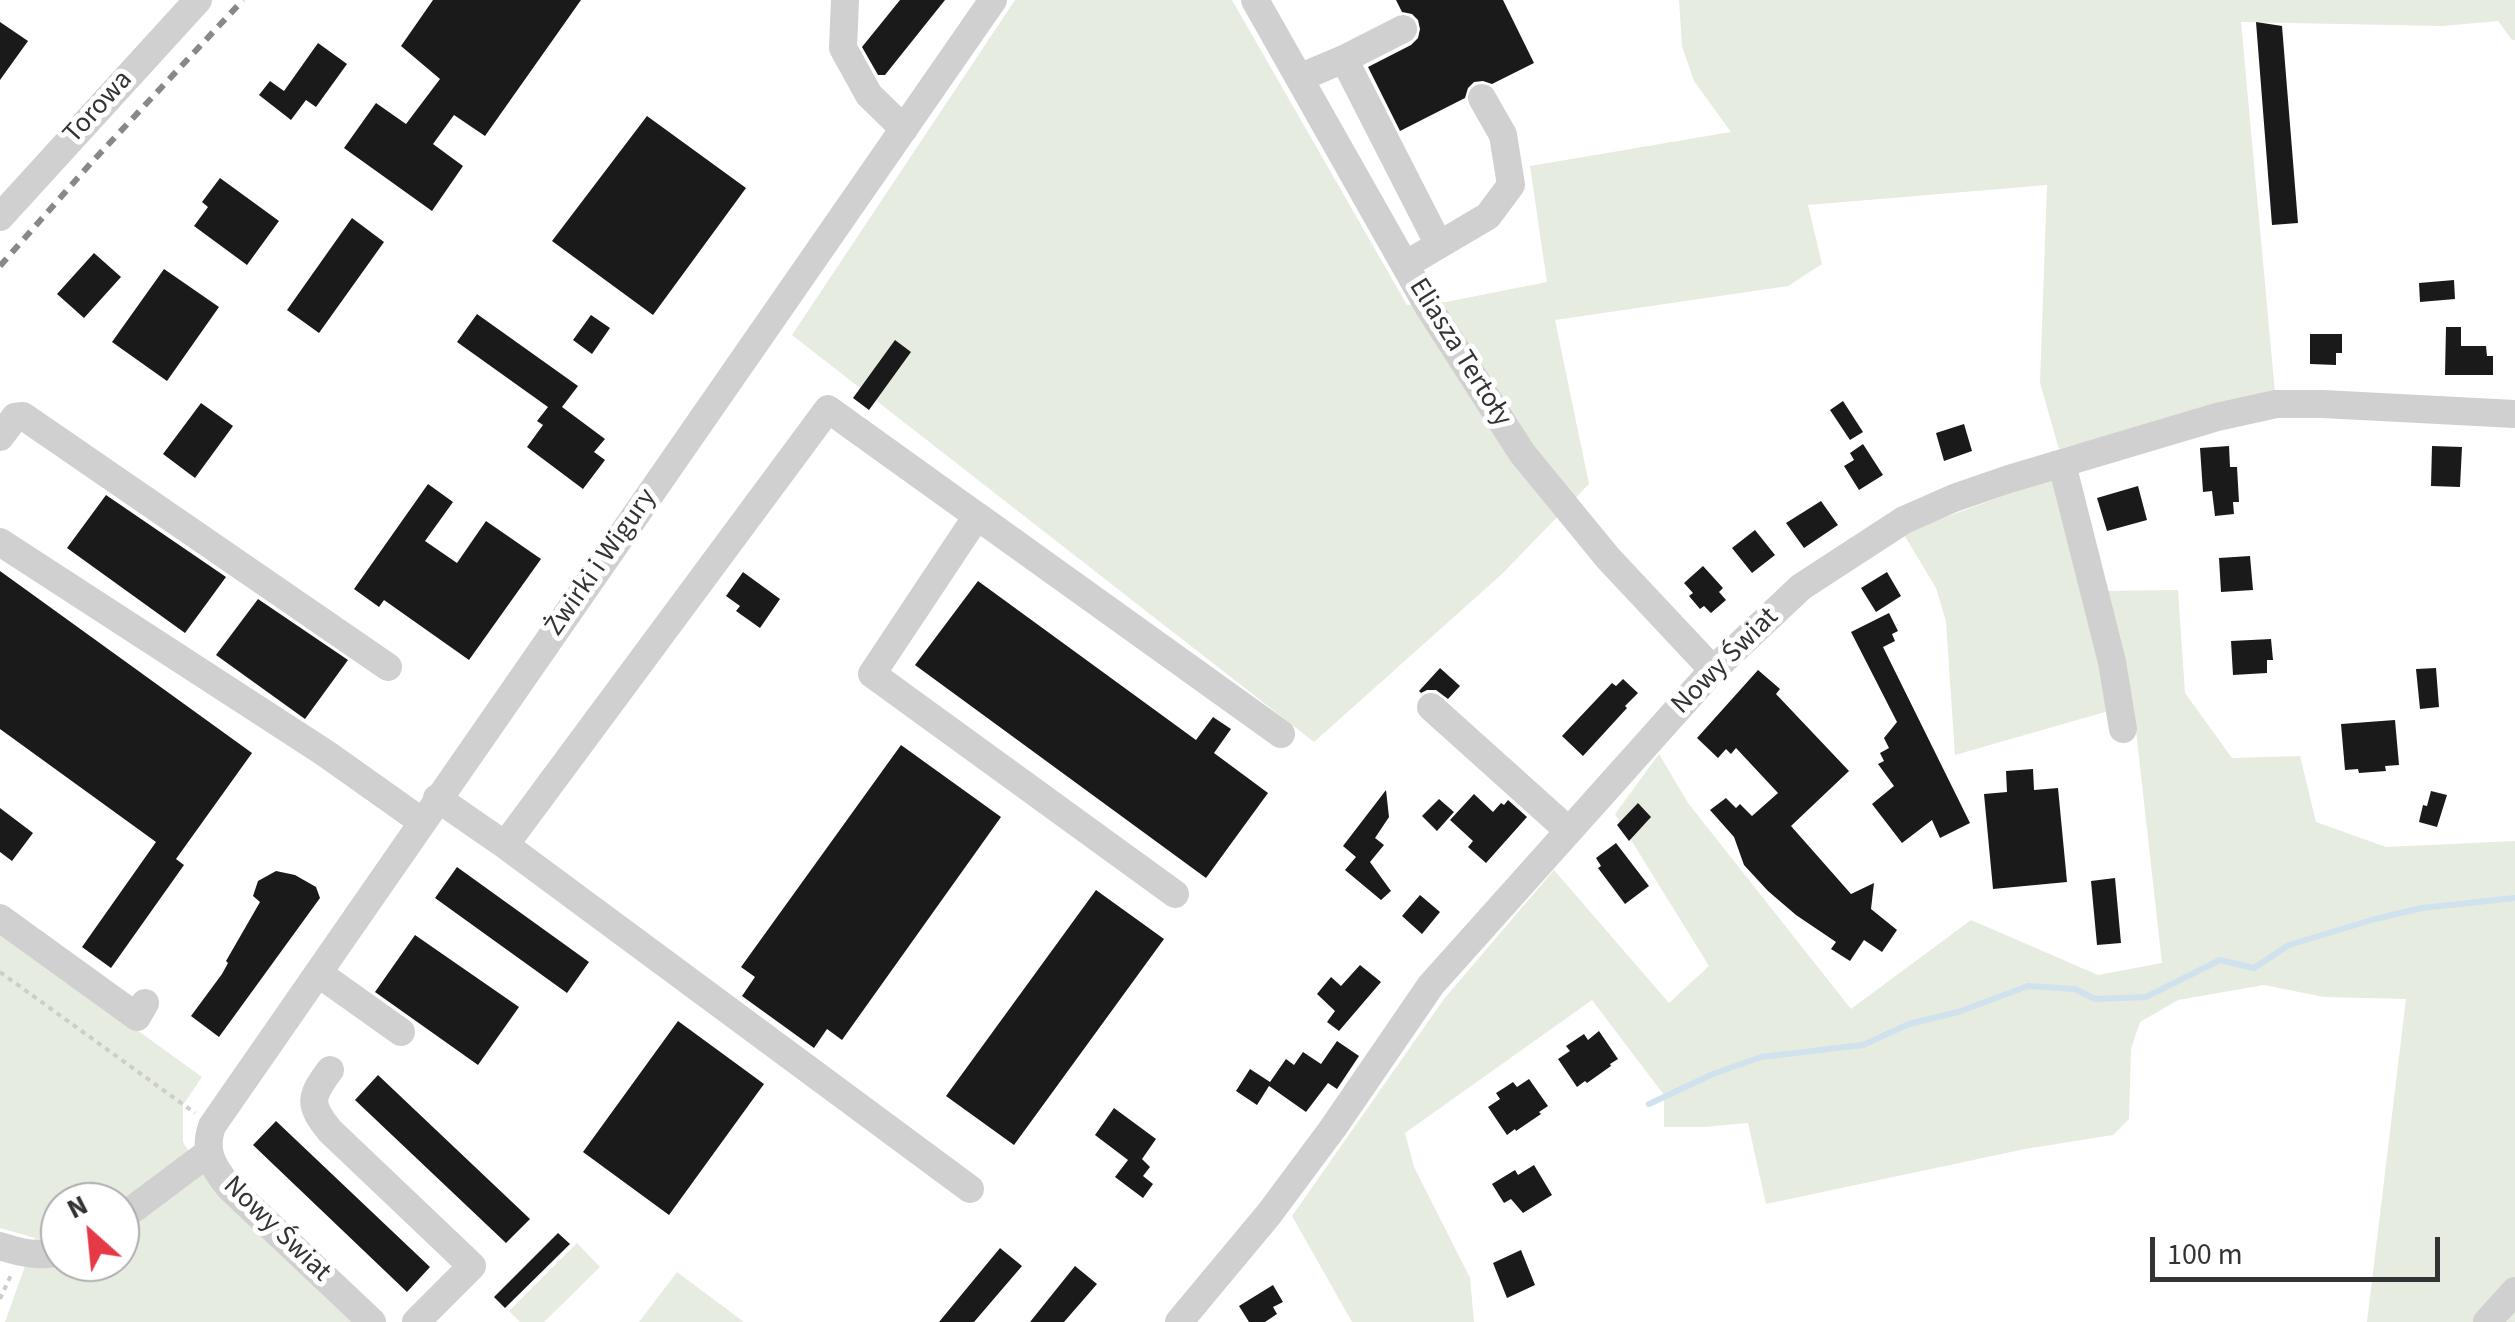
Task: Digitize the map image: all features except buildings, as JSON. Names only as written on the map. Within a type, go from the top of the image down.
[{"type":"street","name":"Torowa","points":[[0,217],[198,0]]},
{"type":"street","points":[[846,0],[843,48],[869,95],[904,129]]},
{"type":"street","name":"Żwirki i Wigury","points":[[140,1202],[210,1139],[429,809],[993,0]]},
{"type":"street","name":"Eliasza Tertoły","points":[[1255,0],[1405,265],[1473,380],[1522,453],[1608,558],[1712,670]]},
{"type":"street","points":[[1299,78],[1403,29]]},
{"type":"street","points":[[1344,59],[1439,244]]},
{"type":"street","points":[[1405,265],[1488,216],[1510,185],[1503,135],[1482,98]]},
{"type":"street","name":"Nowy Świat","points":[[1179,1322],[1269,1214],[1424,995],[1712,670],[1800,587],[1904,520],[1954,498],[2218,418],[2276,404],[2515,414]]},
{"type":"street","points":[[504,845],[828,409],[1281,734]]},
{"type":"street","points":[[0,437],[15,417],[23,416],[388,667]]},
{"type":"street","points":[[2062,464],[2112,662],[2123,729]]},
{"type":"street","points":[[977,516],[872,674],[1175,894]]},
{"type":"street","points":[[0,542],[326,753],[504,845],[970,1188]]},
{"type":"street","points":[[1431,707],[1569,830]]},
{"type":"street","points":[[0,918],[137,1017],[145,1003]]},
{"type":"street","points":[[318,974],[401,1032]]},
{"type":"street","points":[[330,1070],[316,1088],[316,1113],[330,1131],[472,1266],[416,1322]]},
{"type":"street","name":"Nowy Świat","points":[[210,1139],[212,1164],[229,1187],[372,1322]]},
{"type":"street","points":[[10,1249],[40,1253]]},
{"type":"street","points":[[2487,1322],[2515,1291]]},
{"type":"path","points":[[0,972],[210,1139]]},
{"type":"path","points":[[0,1299],[10,1249]]},
{"type":"shaded area","points":[[1015,0],[1232,0],[1407,305],[1446,302],[1547,282],[1530,166],[1731,132],[1694,81],[1682,46],[1679,0],[2515,0],[2515,40],[2498,21],[2442,26],[2241,22],[2275,393],[2059,449],[2040,383],[2047,185],[1808,205],[1822,264],[1788,286],[1555,320],[1589,484],[1502,574],[1314,742],[792,335]]},
{"type":"shaded area","points":[[2073,470],[2096,591],[2178,590],[2185,693],[2232,758],[2300,756],[2316,822],[2386,847],[2515,841],[2515,1322],[2367,1322],[2406,999],[2324,997],[2264,985],[2178,1000],[2140,1022],[2131,1049],[2129,1119],[2113,1135],[2025,1149],[1766,1204],[1748,1123],[1664,1127],[1664,1095],[1592,1000],[1405,1133],[1414,1167],[1470,1278],[1474,1322],[1352,1322],[1292,1216],[1444,999],[1554,870],[1669,1003],[1709,966],[1615,814],[1659,754],[1688,803],[1851,1009],[1971,920],[2098,975],[2162,963],[2133,704],[1955,755],[1946,621],[1936,588],[1903,533]]},
{"type":"shaded area","points":[[0,931],[202,1077],[183,1105],[183,1142],[211,1185],[357,1322],[5,1322],[35,1238],[0,1228]]},
{"type":"shaded area","points":[[577,1243],[600,1267],[544,1322],[520,1322],[509,1311]]},
{"type":"shaded area","points":[[677,1272],[744,1322],[639,1322]]},
{"type":"waterway","points":[[1649,1104],[1761,1057],[1863,1045],[1909,1024],[1958,1012],[2028,986],[2075,989],[2095,999],[2146,997],[2220,960],[2254,968],[2289,945],[2375,919],[2422,908],[2515,898]]},
{"type":"railway","points":[[0,266],[243,0]]}]
